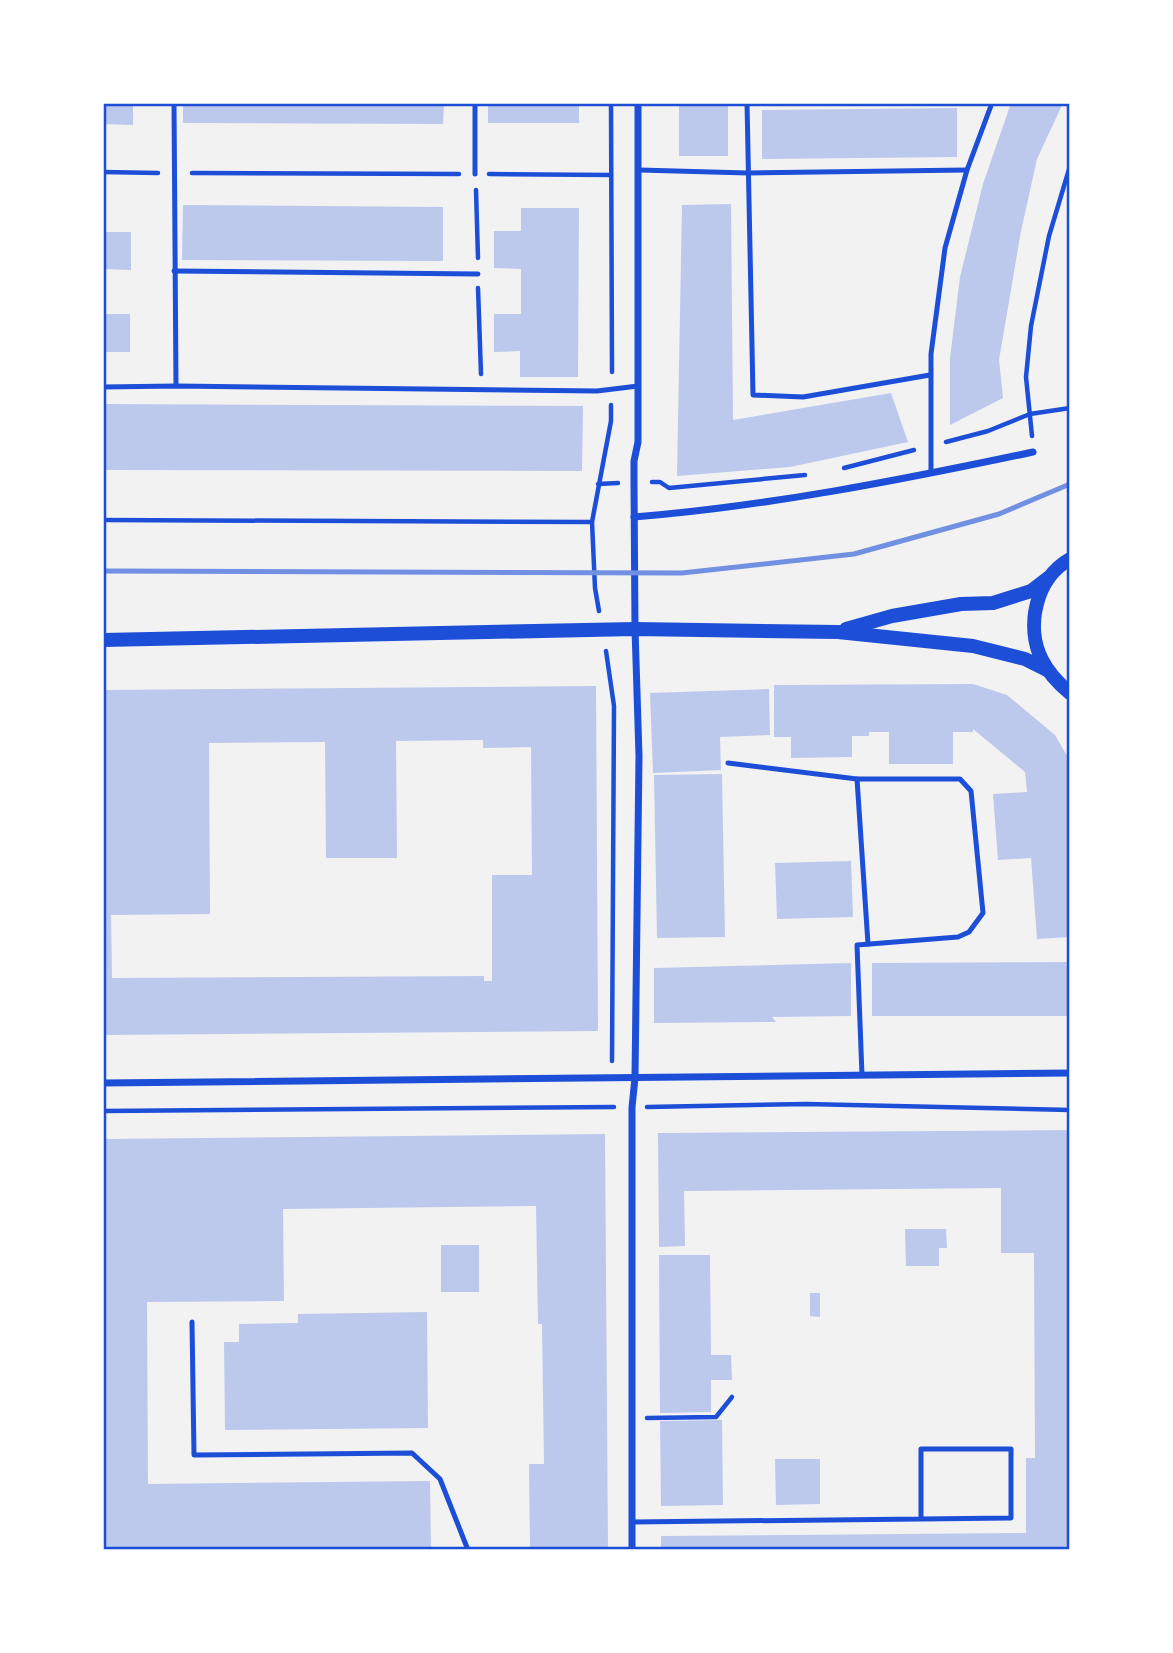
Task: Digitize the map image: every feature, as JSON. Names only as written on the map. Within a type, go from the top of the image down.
[{"type":"main road","points":[[838,632],[892,616],[961,604],[993,603],[1031,591],[1070,559]]},
{"type":"main road","points":[[1048,578],[1033,621],[1037,648],[1049,671],[1069,694]]},
{"type":"main road","points":[[103,640],[603,632],[635,629],[838,632],[974,646],[1025,659],[1049,671]]},
{"type":"street","points":[[632,1550],[632,1107],[635,1078],[639,756],[634,517],[634,461],[638,442],[638,103]]},
{"type":"street","points":[[634,517],[688,513],[834,492],[1033,452]]},
{"type":"street","points":[[103,1083],[1070,1073]]},
{"type":"lane","points":[[174,103],[176,386]]},
{"type":"lane","points":[[475,103],[475,174]]},
{"type":"lane","points":[[747,103],[753,395],[803,397],[930,375]]},
{"type":"lane","points":[[931,473],[930,354],[945,248],[967,170],[992,103]]},
{"type":"lane","points":[[639,170],[748,173],[967,170]]},
{"type":"lane","points":[[174,271],[478,274]]},
{"type":"lane","points":[[103,387],[611,390],[638,386]]},
{"type":"lane","points":[[728,763],[857,779],[960,779],[971,791],[983,913],[970,932],[958,937],[857,946],[862,1075]]},
{"type":"lane","points":[[857,779],[868,944]]},
{"type":"lane","points":[[192,1322],[194,1455],[412,1453],[440,1479],[468,1550]]},
{"type":"lane","points":[[632,1522],[921,1519],[1011,1518],[1011,1449],[921,1449],[921,1519]]},
{"type":"path","points":[[611,103],[611,421],[592,522],[595,588],[614,706],[612,1052]]},
{"type":"path","points":[[1033,452],[1026,377],[1031,326],[1049,236],[1070,166]]},
{"type":"path","points":[[103,172],[611,175]]},
{"type":"path","points":[[832,472],[988,431],[1030,414],[1070,408]]},
{"type":"path","points":[[598,484],[660,482],[669,488],[807,475]]},
{"type":"path","points":[[103,520],[592,522]]},
{"type":"path","points":[[650,1107],[806,1104],[1070,1110]]},
{"type":"path","points":[[103,1111],[612,1107]]},
{"type":"path","points":[[632,1418],[716,1417],[732,1398]]},
{"type":"building","points":[[103,103],[133,103],[133,125],[103,124]]},
{"type":"building","points":[[183,103],[444,103],[443,124],[183,123]]},
{"type":"building","points":[[488,103],[579,103],[579,123],[488,123]]},
{"type":"building","points":[[679,103],[728,103],[728,156],[679,156]]},
{"type":"building","points":[[1011,103],[1063,103],[1037,159],[1021,231],[999,360],[1003,398],[950,425],[950,358],[960,277],[983,184]]},
{"type":"building","points":[[957,108],[957,157],[762,159],[762,110]]},
{"type":"building","points":[[731,204],[733,420],[891,393],[908,442],[790,467],[677,476],[682,205]]},
{"type":"building","points":[[183,205],[443,207],[443,261],[182,260]]},
{"type":"building","points":[[521,208],[579,208],[578,377],[520,377],[520,351],[494,352],[494,314],[521,314],[521,269],[494,268],[494,231],[521,231]]},
{"type":"building","points":[[103,232],[131,232],[131,270],[103,269]]},
{"type":"building","points":[[103,314],[130,314],[130,352],[103,352]]},
{"type":"building","points":[[103,404],[583,406],[582,471],[103,470]]},
{"type":"building","points":[[973,684],[1007,695],[1055,735],[1070,761],[1070,937],[1037,939],[1031,858],[998,860],[993,794],[1027,792],[1025,772],[973,729],[973,732],[953,732],[953,764],[889,764],[889,732],[869,732],[869,736],[852,736],[852,757],[791,758],[791,737],[774,737],[774,685]]},
{"type":"building","points":[[596,686],[598,1031],[103,1035],[103,690]],"holes":[[[483,740],[483,748],[531,747],[532,875],[492,875],[492,981],[484,981],[484,976],[112,978],[111,915],[210,914],[209,743],[325,742],[326,858],[397,858],[396,741]]]},
{"type":"building","points":[[769,689],[770,735],[720,737],[721,770],[653,773],[650,693]]},
{"type":"building","points":[[722,774],[725,937],[657,938],[654,775]]},
{"type":"building","points":[[851,861],[853,917],[777,919],[775,863]]},
{"type":"building","points":[[1070,962],[1070,1016],[872,1016],[872,963]]},
{"type":"building","points":[[851,963],[851,1016],[772,1017],[776,1022],[654,1023],[654,968]]},
{"type":"building","points":[[1070,1130],[1070,1550],[661,1550],[661,1536],[1026,1533],[1026,1458],[1035,1458],[1034,1253],[1001,1253],[1001,1188],[684,1191],[685,1246],[659,1247],[658,1133]]},
{"type":"building","points":[[605,1134],[608,1550],[530,1550],[529,1464],[544,1464],[542,1324],[538,1324],[536,1206],[283,1209],[284,1301],[147,1302],[148,1484],[430,1481],[431,1550],[103,1550],[103,1139]]},
{"type":"building","points":[[905,1229],[946,1229],[947,1248],[939,1248],[939,1266],[906,1266]]},
{"type":"building","points":[[441,1245],[479,1245],[479,1292],[441,1292]]},
{"type":"building","points":[[659,1255],[710,1255],[711,1355],[731,1355],[732,1380],[711,1380],[711,1412],[660,1413]]},
{"type":"building","points":[[810,1293],[820,1293],[820,1317],[810,1316]]},
{"type":"building","points":[[427,1312],[428,1428],[225,1430],[224,1342],[239,1342],[239,1324],[298,1323],[298,1314]]},
{"type":"building","points":[[722,1420],[723,1505],[661,1506],[660,1421]]},
{"type":"building","points":[[775,1459],[820,1459],[820,1504],[776,1505]]},
{"type":"railway","points":[[103,571],[682,573],[854,554],[999,514],[1070,484]]}]
